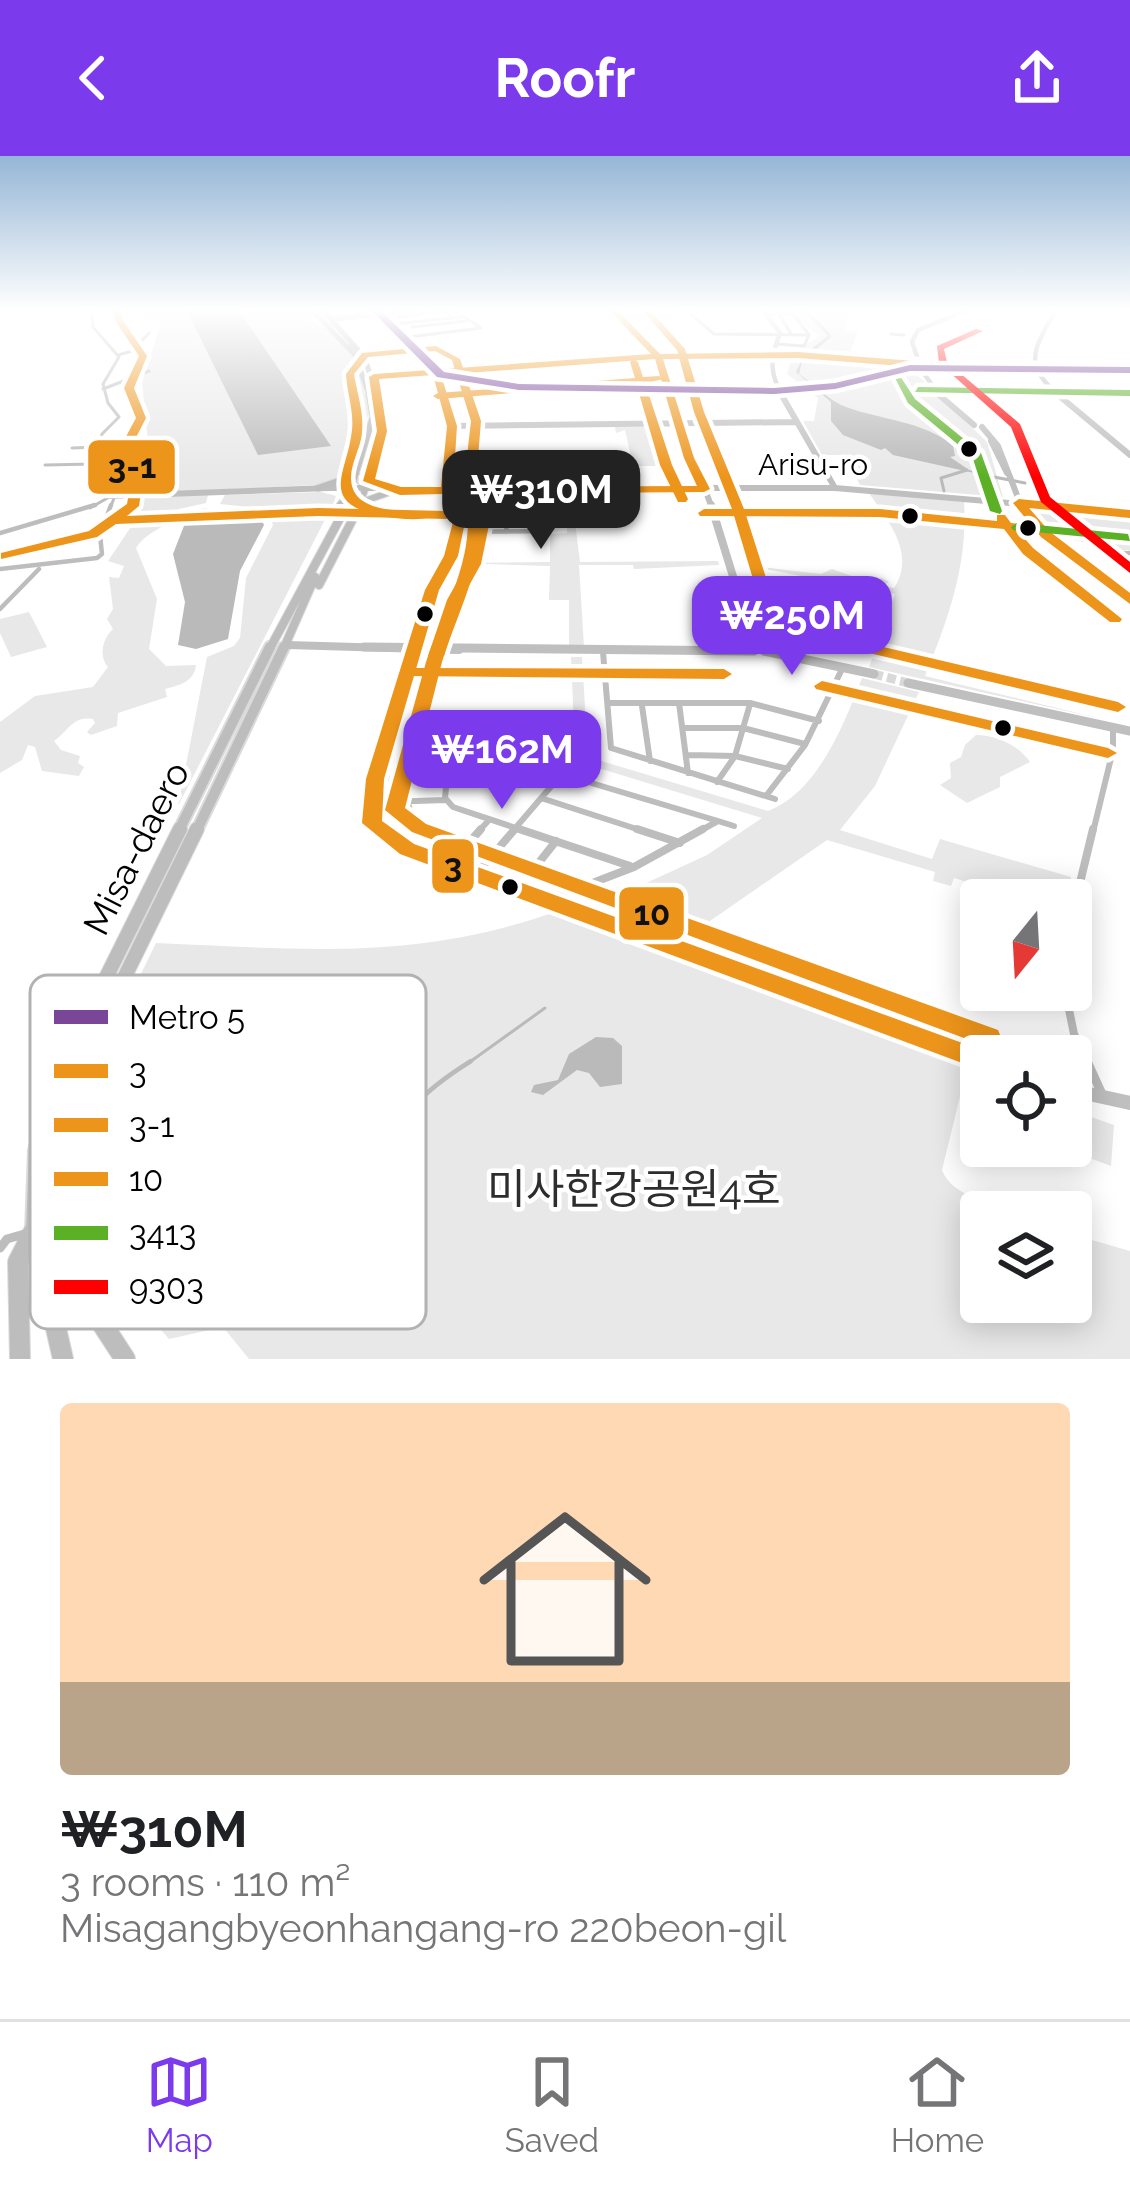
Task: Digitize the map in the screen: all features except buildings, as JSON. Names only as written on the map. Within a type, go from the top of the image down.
[{"type":"highway","points":[[20,1359],[18,1262],[30,1239]]},
{"type":"highway","points":[[56,1329],[63,1359]]},
{"type":"highway","points":[[106,1329],[125,1359]]},
{"type":"main road","points":[[113,496],[350,489],[365,478],[376,417],[360,365]]},
{"type":"main road","points":[[350,505],[380,447],[374,377],[365,365]]},
{"type":"main road","points":[[431,365],[452,426],[447,490],[459,519],[413,649],[369,813],[380,833],[406,849],[600,922]]},
{"type":"main road","points":[[374,377],[525,365]]},
{"type":"main road","points":[[660,365],[757,646]]},
{"type":"main road","points":[[772,365],[773,380],[836,488]]},
{"type":"main road","points":[[908,365],[1130,370]]},
{"type":"main road","points":[[917,366],[928,384],[1000,446],[1018,503],[1045,534],[1130,600]]},
{"type":"main road","points":[[1035,368],[1051,393],[1130,455]]},
{"type":"main road","points":[[452,426],[796,422]]},
{"type":"main road","points":[[350,489],[365,478]]},
{"type":"main road","points":[[318,488],[365,478],[393,491]]},
{"type":"main road","points":[[318,488],[340,492],[350,505]]},
{"type":"main road","name":"Arisu-ro","points":[[393,491],[836,488],[1130,514]]},
{"type":"main road","points":[[350,489],[350,505]]},
{"type":"main road","points":[[350,505],[393,491]]},
{"type":"main road","name":"Misa-daero","points":[[109,975],[350,505]]},
{"type":"main road","name":"Misa-daero","points":[[126,975],[287,645],[297,607]]},
{"type":"main road","points":[[746,616],[769,643],[827,663]]},
{"type":"main road","points":[[287,645],[603,652],[757,646],[874,674]]},
{"type":"main road","points":[[908,683],[1130,731]]},
{"type":"main road","points":[[622,929],[960,1052]]},
{"type":"main road","points":[[1092,1095],[1130,1103]]},
{"type":"street","points":[[103,389],[114,365]]},
{"type":"street","points":[[103,389],[148,371]]},
{"type":"street","points":[[103,389],[118,417],[103,432],[92,490],[113,496]]},
{"type":"street","points":[[72,448],[99,447]]},
{"type":"street","points":[[0,569],[100,556],[100,535],[121,451]]},
{"type":"street","points":[[45,465],[95,468],[112,477]]},
{"type":"street","points":[[457,532],[550,531],[551,490]]},
{"type":"street","points":[[0,533],[85,511],[113,496]]},
{"type":"street","points":[[479,519],[481,504],[546,504]]},
{"type":"street","points":[[506,532],[509,504]]},
{"type":"street","points":[[534,519],[535,504]]},
{"type":"street","points":[[459,519],[551,519]]},
{"type":"street","points":[[1130,553],[1106,555],[1130,572]]},
{"type":"street","points":[[0,609],[41,567]]},
{"type":"street","points":[[603,652],[611,748],[770,798],[806,745],[843,667]]},
{"type":"street","points":[[608,703],[751,703],[819,721]]},
{"type":"street","points":[[679,703],[688,773]]},
{"type":"street","points":[[717,782],[735,756],[751,703]]},
{"type":"street","points":[[642,704],[650,761]]},
{"type":"street","points":[[684,728],[743,728],[806,745]]},
{"type":"street","points":[[1081,879],[1114,750],[1114,730]]},
{"type":"street","points":[[688,754],[735,756],[788,770]]},
{"type":"street","points":[[375,779],[560,776],[734,826]]},
{"type":"street","points":[[476,875],[560,776]]},
{"type":"street","points":[[446,800],[447,778]]},
{"type":"street","points":[[404,797],[417,825],[493,854]]},
{"type":"street","points":[[385,802],[404,797],[446,800],[634,867]]},
{"type":"street","points":[[541,798],[680,843]]},
{"type":"street","points":[[467,844],[490,819]]},
{"type":"street","points":[[561,893],[634,867],[718,821]]},
{"type":"street","points":[[533,870],[556,842]]},
{"type":"street","points":[[502,860],[582,886]]},
{"type":"street","points":[[1069,1011],[1102,1097]]},
{"type":"street","points":[[0,1248],[7,1240],[30,1232]]},
{"type":"green space","points":[[148,365],[358,365],[366,387],[367,424],[346,480],[336,484],[146,493],[152,482],[142,383]]},
{"type":"green space","points":[[790,365],[910,368],[987,442],[1003,497],[860,485],[845,455],[822,455],[803,421],[814,421],[818,398],[787,374]]},
{"type":"green space","points":[[615,427],[662,427],[673,466],[633,466],[625,430],[616,433]]},
{"type":"green space","points":[[321,492],[336,496],[333,504],[178,806],[207,657],[234,646],[240,638],[246,578],[273,525],[267,509],[220,504],[225,495]]},
{"type":"green space","points":[[869,493],[964,502],[955,590],[925,676],[1102,719],[869,667],[895,594],[744,565],[821,574],[832,569],[860,579],[831,576],[880,586],[873,580],[882,578],[889,582],[881,586],[894,588],[901,551],[892,527]]},
{"type":"green space","points":[[208,495],[206,503],[179,509],[136,548],[157,599],[149,649],[166,666],[196,665],[192,675],[165,689],[167,697],[118,713],[117,726],[91,735],[87,732],[93,719],[71,725],[54,741],[61,750],[80,756],[78,763],[84,767],[79,776],[42,771],[35,747],[28,745],[22,760],[0,773],[0,722],[35,696],[93,687],[108,667],[103,653],[113,629],[107,619],[113,609],[109,577],[119,578],[124,566],[108,561],[137,518],[135,497]]},
{"type":"green space","points":[[566,499],[572,499],[580,562],[718,561],[719,565],[634,569],[633,565],[579,565],[584,647],[569,646],[569,600],[549,600],[550,566],[457,563],[550,562],[550,534],[567,533]]},
{"type":"green space","points":[[1037,511],[1130,519],[1130,550],[1103,553],[1090,543],[1060,538]]},
{"type":"green space","points":[[29,612],[47,647],[11,657],[0,633],[0,619]]},
{"type":"green space","points":[[571,657],[582,657],[588,757],[768,811],[786,802],[815,773],[838,735],[862,678],[919,692],[875,786],[840,830],[932,859],[940,839],[1071,879],[954,878],[951,886],[933,881],[935,872],[827,840],[684,939],[592,908],[707,855],[762,818],[582,763],[390,765],[391,757],[558,756],[575,751]]},
{"type":"green space","points":[[976,735],[1007,742],[1030,762],[1000,777],[1000,787],[967,803],[940,785],[951,778],[950,763],[961,757]]},
{"type":"green space","name":"미사한강공원4호","points":[[549,914],[960,1065],[960,1097],[942,1170],[962,1191],[960,1323],[1092,1323],[1092,1240],[1130,1251],[1130,1359],[249,1359],[225,1329],[426,1329],[426,975],[140,975],[156,943],[306,949],[449,939]]},
{"type":"green space","points":[[1092,1117],[1114,1125],[1111,1166],[1092,1159]]},
{"type":"green space","points":[[160,1329],[214,1329],[169,1339]]},
{"type":"shaded area","points":[[214,365],[276,365],[331,446],[258,455]]},
{"type":"shaded area","points":[[801,365],[799,374],[846,407],[941,437],[953,445],[955,456],[950,457],[969,470],[997,478],[893,455],[843,435],[831,421],[831,402],[796,372]]},
{"type":"shaded area","points":[[204,508],[258,512],[264,525],[240,571],[228,639],[196,649],[178,645],[185,602],[173,554],[189,513]]},
{"type":"shaded area","points":[[596,1037],[613,1038],[622,1046],[622,1084],[600,1087],[589,1073],[577,1070],[543,1095],[531,1092],[534,1085],[558,1080],[569,1054]]},
{"type":"waterway","points":[[944,491],[941,478],[967,470]]},
{"type":"waterway","points":[[994,477],[1025,483]]},
{"type":"waterway","points":[[467,1064],[545,1008]]},
{"type":"waterway","points":[[426,1094],[471,1061]]},
{"type":"tunnel","points":[[345,508],[362,474]]},
{"type":"tunnel","points":[[874,674],[908,683]]},
{"type":"tunnel","points":[[600,922],[622,929]]},
{"type":"metro line","name":"5","points":[[431,365],[441,375],[519,387],[774,391],[835,386],[910,368],[1130,370]]},
{"type":"transit line","name":"3-1","points":[[6,556],[93,534],[133,506],[138,474],[121,455],[141,418],[129,388],[139,365]]},
{"type":"transit line","name":"10","points":[[357,365],[350,374],[357,424],[345,477],[347,490],[353,500],[377,511],[431,515]]},
{"type":"transit line","name":"10","points":[[458,365],[476,421],[470,482],[483,525],[474,564],[454,600],[434,662],[395,810],[419,828],[984,1035]]},
{"type":"transit line","name":"3","points":[[538,365],[374,377],[382,431],[369,481],[400,491],[704,489]]},
{"type":"transit line","name":"3-1","points":[[635,365],[666,465],[682,499]]},
{"type":"transit line","name":"3","points":[[661,365],[689,458],[704,489]]},
{"type":"transit line","name":"10","points":[[686,365],[769,609]]},
{"type":"transit line","name":"3","points":[[929,365],[1130,369]]},
{"type":"transit line","name":"9303","points":[[945,365],[1016,426],[1045,499],[1130,569]]},
{"type":"transit line","name":"3","points":[[436,372],[452,426],[446,485],[459,522],[451,556],[432,590],[375,779],[372,823],[407,849],[960,1052]]},
{"type":"transit line","name":"3413","points":[[897,378],[911,401],[977,455],[996,511]]},
{"type":"transit line","name":"3-1","points":[[438,396],[659,379]]},
{"type":"transit line","name":"3413","points":[[918,390],[1130,393]]},
{"type":"transit line","name":"3-1","points":[[436,656],[474,549],[475,505],[469,482]]},
{"type":"transit line","name":"3","points":[[1019,503],[1045,534],[1130,600]]},
{"type":"transit line","name":"3","points":[[1019,503],[1130,514]]},
{"type":"transit line","name":"3-1","points":[[112,520],[318,512],[446,515]]},
{"type":"transit line","name":"3-1","points":[[704,513],[880,513],[1017,527]]},
{"type":"transit line","name":"3-1","points":[[1001,518],[1028,551],[1115,619]]},
{"type":"transit line","name":"3413","points":[[1017,527],[1128,538]]},
{"type":"transit line","name":"10","points":[[832,640],[1118,707]]},
{"type":"transit line","name":"3-1","points":[[413,673],[724,674]]},
{"type":"transit line","name":"3-1","points":[[822,686],[1108,753]]}]
